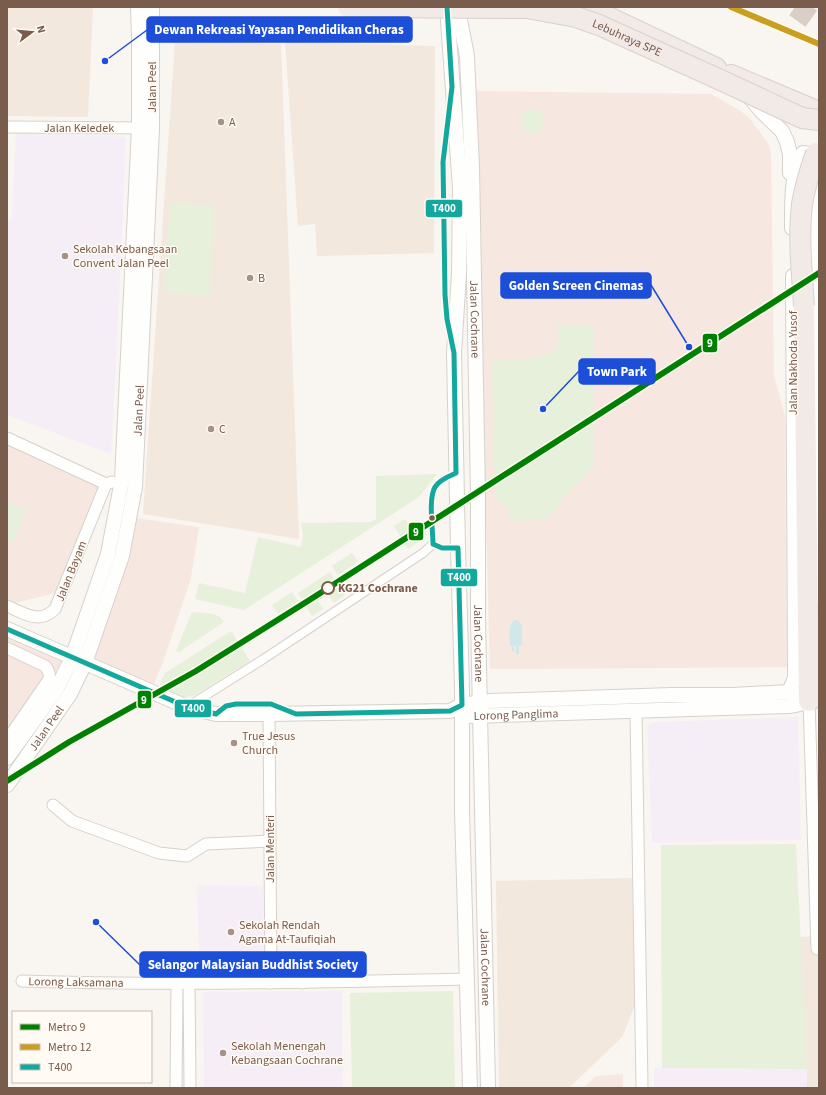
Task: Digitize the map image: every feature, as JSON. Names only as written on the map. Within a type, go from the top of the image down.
[{"type":"highway","name":"Lebuhraya SPE","points":[[348,7],[527,8],[576,17],[599,25],[725,82],[812,118],[819,128]]},
{"type":"highway","points":[[567,7],[597,16],[637,32],[812,118]]},
{"type":"highway","name":"Lebuhraya SPE","points":[[579,7],[604,15],[735,81]]},
{"type":"highway","points":[[808,701],[804,306],[800,232],[806,184],[810,168],[819,146]]},
{"type":"street","name":"Jalan Cochrane","points":[[447,7],[460,188],[459,274],[454,353],[458,711],[470,1088]]},
{"type":"street","name":"Jalan Cochrane","points":[[459,7],[459,18],[467,56],[472,167],[478,494],[478,619],[488,1088]]},
{"type":"street","points":[[138,11],[152,11]]},
{"type":"street","name":"Jalan Peel","points":[[7,758],[46,704],[61,679],[78,660],[122,556],[135,487],[145,128],[138,11]]},
{"type":"street","name":"Jalan Peel","points":[[7,785],[70,694],[108,554],[122,480],[152,11]]},
{"type":"street","points":[[735,81],[762,112],[782,131],[790,154],[792,204]]},
{"type":"street","name":"Jalan Keledek","points":[[7,127],[145,128]]},
{"type":"street","name":"Jalan Nakhoda Yusof","points":[[791,689],[795,678],[792,204],[798,159],[803,153],[809,154],[812,160],[816,233],[815,283],[819,596]]},
{"type":"street","points":[[793,283],[798,274],[807,273],[812,276],[815,283]]},
{"type":"street","points":[[7,438],[106,484],[122,480]]},
{"type":"street","name":"Jalan Bayam","points":[[7,606],[34,618],[48,616],[54,610],[106,484]]},
{"type":"street","points":[[187,707],[262,660],[423,553],[433,544]]},
{"type":"street","name":"Lorong Panglima","points":[[7,629],[187,707],[216,714],[458,711],[791,689]]},
{"type":"street","points":[[7,648],[45,666],[50,675],[42,690],[7,740]]},
{"type":"street","points":[[53,649],[59,658],[62,668],[61,679]]},
{"type":"street","points":[[817,949],[808,701],[816,692],[819,681]]},
{"type":"street","points":[[791,689],[808,701]]},
{"type":"street","name":"Lorong Panglima","points":[[480,709],[636,710],[789,706],[800,705],[808,701]]},
{"type":"street","points":[[636,710],[642,1088]]},
{"type":"street","name":"Jalan Menteri","points":[[269,714],[271,983]]},
{"type":"street","points":[[23,736],[34,745]]},
{"type":"street","points":[[53,805],[72,821],[159,853],[187,856],[206,844],[270,841]]},
{"type":"street","points":[[271,953],[279,965],[291,977],[302,983]]},
{"type":"street","name":"Lorong Laksamana","points":[[22,981],[189,984],[466,979]]},
{"type":"street","points":[[176,1088],[177,984]]},
{"type":"street","points":[[189,984],[190,1088]]},
{"type":"shaded area","points":[[7,7],[93,7],[88,117],[7,116]]},
{"type":"shaded area","points":[[175,41],[281,44],[299,539],[143,514]]},
{"type":"shaded area","points":[[285,42],[435,46],[434,253],[317,256],[315,224],[298,226]]},
{"type":"shaded area","points":[[474,91],[711,94],[741,111],[751,120],[768,143],[771,152],[774,376],[785,416],[787,667],[490,669]]},
{"type":"shaded area","name":"Sekolah Kebangsaan Convent Jalan Peel","points":[[16,131],[126,137],[111,454],[7,415],[7,220],[12,220]]},
{"type":"shaded area","points":[[7,441],[101,485],[59,592],[11,604],[7,602]]},
{"type":"shaded area","points":[[135,518],[199,527],[191,578],[163,662],[153,686],[92,661]]},
{"type":"shaded area","points":[[7,636],[63,661],[7,744]]},
{"type":"shaded area","points":[[798,717],[801,840],[652,843],[647,726],[654,722]]},
{"type":"shaded area","points":[[632,878],[635,1005],[622,1037],[569,1088],[499,1088],[496,881]]},
{"type":"shaded area","name":"Sekolah Rendah Agama At-Taufiqiah","points":[[197,885],[263,886],[264,978],[200,978]]},
{"type":"shaded area","points":[[819,936],[819,1088],[807,1088],[800,937]]},
{"type":"shaded area","points":[[342,991],[343,1088],[204,1088],[203,992]]},
{"type":"shaded area","points":[[654,1068],[807,1069],[807,1088],[654,1088]]},
{"type":"shaded area","points":[[623,1074],[623,1088],[583,1088],[596,1076]]},
{"type":"green space","points":[[532,109],[540,113],[544,121],[540,129],[532,133],[524,129],[520,121],[524,113]]},
{"type":"green space","points":[[170,203],[214,205],[210,295],[165,293]]},
{"type":"green space","points":[[558,325],[593,325],[594,467],[544,520],[510,521],[510,510],[495,499],[492,360],[530,359],[548,354],[558,343]]},
{"type":"green space","points":[[437,474],[419,497],[244,610],[195,599],[199,583],[245,593],[258,537],[301,547],[303,536],[301,523],[370,522],[376,519],[376,476]]},
{"type":"green space","points":[[7,501],[26,510],[13,542],[7,540]]},
{"type":"green space","points":[[405,519],[419,542],[408,549],[394,526]]},
{"type":"green space","points":[[352,553],[358,562],[338,575],[332,566]]},
{"type":"green space","points":[[330,572],[345,595],[334,603],[328,595],[318,601],[323,609],[312,616],[298,593]]},
{"type":"green space","points":[[292,592],[298,601],[278,614],[272,605]]},
{"type":"green space","points":[[192,612],[219,616],[224,622],[179,652],[176,651]]},
{"type":"green space","points":[[231,631],[250,661],[195,695],[183,698],[163,690],[160,683],[165,673]]},
{"type":"green space","points":[[796,844],[807,1069],[662,1068],[661,845]]},
{"type":"green space","points":[[453,991],[455,1088],[352,1088],[350,993]]},
{"type":"water","points":[[518,620],[522,625],[522,645],[519,646],[519,654],[516,654],[516,646],[514,646],[514,651],[512,651],[512,646],[510,646],[510,628],[512,622]]},
{"type":"tunnel","points":[[795,7],[819,24]]},
{"type":"metro line","name":"12","points":[[731,7],[819,44]]},
{"type":"metro line","name":"9","points":[[7,781],[69,742],[196,671],[311,599],[819,273]]},
{"type":"transit line","name":"T400","points":[[7,629],[187,707],[216,714],[226,706],[236,704],[271,704],[296,714],[450,711],[462,705],[458,548],[442,548],[433,544],[431,514],[433,492],[435,487],[442,480],[456,473],[454,353],[447,319],[445,295],[443,162],[452,87],[447,7]]},
{"type":"place","name":"Dewan Rekreasi Yayasan Pendidikan Cheras","points":[[105,61]]},
{"type":"place","name":"A","points":[[221,122]]},
{"type":"place","name":"Sekolah Kebangsaan Convent Jalan Peel","points":[[65,256]]},
{"type":"place","name":"B","points":[[250,278]]},
{"type":"place","name":"Golden Screen Cinemas","points":[[689,347]]},
{"type":"place","name":"Town Park","points":[[543,409]]},
{"type":"place","name":"C","points":[[211,429]]},
{"type":"place","name":"KG21 Cochrane","points":[[328,588]]},
{"type":"place","name":"True Jesus Church","points":[[234,743]]},
{"type":"place","name":"Selangor Malaysian Buddhist Society","points":[[96,922]]},
{"type":"place","name":"Sekolah Rendah Agama At-Taufiqiah","points":[[231,932]]},
{"type":"place","name":"Sekolah Menengah Kebangsaan Cochrane","points":[[223,1053]]}]
